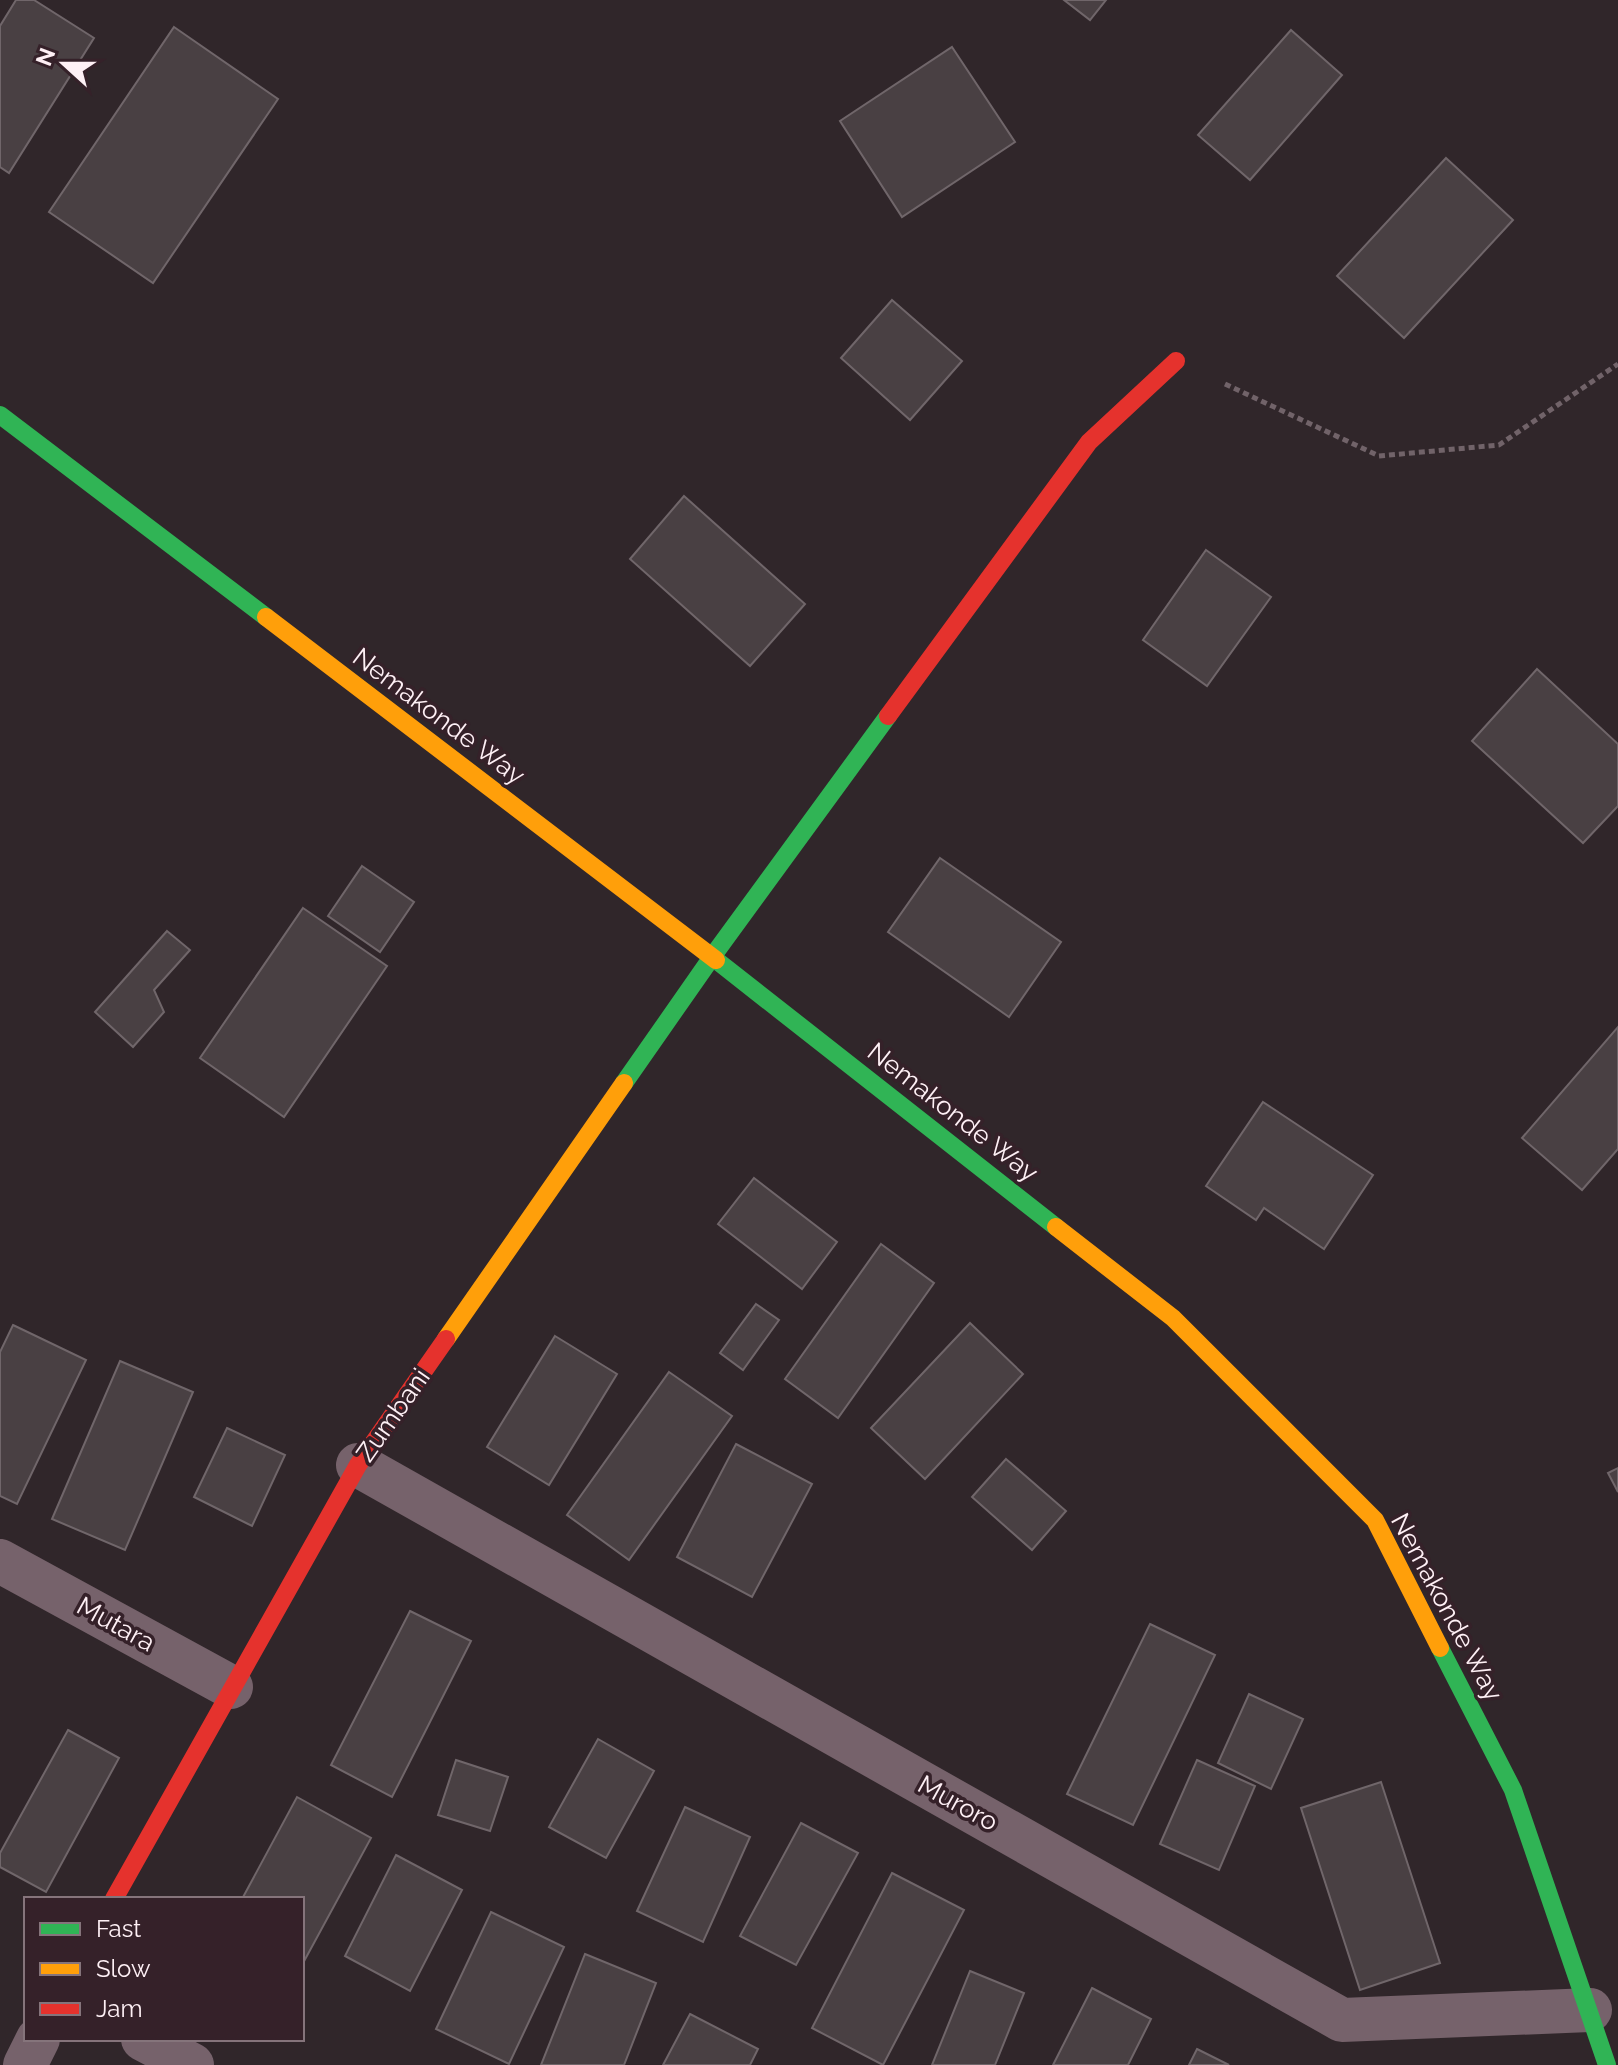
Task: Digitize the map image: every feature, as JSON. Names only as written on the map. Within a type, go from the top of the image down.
[{"type":"street","name":"Zumbani","points":[[115,1897],[358,1465],[712,957],[1089,442],[1176,361]]},
{"type":"street","name":"Nemakonde Way","points":[[0,415],[712,957],[1173,1318],[1375,1520],[1513,1790],[1607,2065]]},
{"type":"street","name":"Muroro","points":[[358,1465],[1342,2020],[1590,2010]]},
{"type":"street","name":"Mutara","points":[[0,1561],[231,1687]]},
{"type":"street","points":[[25,2065],[37,2041]]},
{"type":"street","points":[[147,2041],[192,2065]]},
{"type":"path","points":[[1176,361],[1379,456],[1499,445],[1618,364]]},
{"type":"building","points":[[16,0],[34,0],[94,38],[9,173],[0,167],[0,26]]},
{"type":"building","points":[[1064,0],[1106,0],[1090,20]]},
{"type":"building","points":[[174,27],[278,99],[153,283],[49,212]]},
{"type":"building","points":[[1291,30],[1342,75],[1250,180],[1198,135]]},
{"type":"building","points":[[952,47],[1015,142],[902,217],[840,121]]},
{"type":"building","points":[[1446,158],[1513,220],[1404,338],[1337,276]]},
{"type":"building","points":[[892,300],[962,361],[910,420],[841,358]]},
{"type":"building","points":[[684,496],[805,604],[750,666],[630,559]]},
{"type":"building","points":[[1206,550],[1271,597],[1207,686],[1143,640]]},
{"type":"building","points":[[1537,669],[1618,744],[1618,806],[1583,843],[1472,741]]},
{"type":"building","points":[[940,858],[1061,942],[1009,1017],[888,932]]},
{"type":"building","points":[[362,866],[414,902],[380,952],[328,916]]},
{"type":"building","points":[[303,908],[387,966],[284,1117],[200,1058]]},
{"type":"building","points":[[167,931],[190,950],[154,990],[164,1012],[133,1047],[95,1012]]},
{"type":"building","points":[[1618,1027],[1618,1149],[1582,1190],[1522,1138]]},
{"type":"building","points":[[1263,1102],[1373,1175],[1324,1249],[1264,1208],[1256,1220],[1206,1186]]},
{"type":"building","points":[[754,1178],[837,1242],[802,1289],[718,1224]]},
{"type":"building","points":[[881,1244],[934,1283],[838,1418],[785,1379]]},
{"type":"building","points":[[756,1304],[779,1320],[743,1370],[720,1353]]},
{"type":"building","points":[[970,1323],[1023,1374],[925,1479],[871,1428]]},
{"type":"building","points":[[13,1325],[86,1360],[17,1504],[0,1496],[0,1352]]},
{"type":"building","points":[[555,1336],[617,1374],[549,1485],[487,1447]]},
{"type":"building","points":[[120,1361],[193,1392],[125,1550],[52,1519]]},
{"type":"building","points":[[669,1372],[732,1416],[629,1560],[567,1515]]},
{"type":"building","points":[[227,1428],[285,1455],[252,1526],[194,1497]]},
{"type":"building","points":[[736,1444],[812,1484],[752,1597],[677,1557]]},
{"type":"building","points":[[1006,1459],[1066,1511],[1032,1550],[972,1497]]},
{"type":"building","points":[[1618,1468],[1618,1492],[1608,1473]]},
{"type":"building","points":[[410,1611],[471,1641],[392,1797],[331,1765]]},
{"type":"building","points":[[1150,1624],[1215,1655],[1133,1825],[1067,1794]]},
{"type":"building","points":[[1249,1694],[1303,1719],[1271,1789],[1218,1763]]},
{"type":"building","points":[[68,1730],[119,1758],[46,1892],[0,1867],[0,1853]]},
{"type":"building","points":[[598,1739],[654,1771],[606,1858],[549,1827]]},
{"type":"building","points":[[456,1760],[508,1777],[490,1831],[438,1815]]},
{"type":"building","points":[[1197,1760],[1255,1786],[1219,1870],[1160,1844]]},
{"type":"building","points":[[1381,1782],[1440,1963],[1360,1990],[1301,1808]]},
{"type":"building","points":[[297,1797],[371,1838],[304,1961],[304,1897],[243,1897]]},
{"type":"building","points":[[685,1807],[750,1837],[703,1942],[637,1911]]},
{"type":"building","points":[[801,1823],[858,1853],[796,1965],[740,1936]]},
{"type":"building","points":[[396,1855],[462,1890],[410,1991],[345,1956]]},
{"type":"building","points":[[892,1873],[964,1910],[883,2065],[812,2028]]},
{"type":"building","points":[[491,1912],[564,1947],[509,2064],[436,2029]]},
{"type":"building","points":[[585,1954],[656,1983],[624,2065],[541,2065]]},
{"type":"building","points":[[970,1971],[1024,1993],[995,2065],[932,2065]]},
{"type":"building","points":[[1092,1988],[1151,2019],[1128,2065],[1053,2065]]},
{"type":"building","points":[[690,2014],[758,2049],[750,2065],[663,2065]]},
{"type":"building","points":[[1197,2049],[1229,2065],[1189,2065]]},
{"type":"traffic: fast","points":[[0,415],[266,617]]},
{"type":"traffic: fast","points":[[624,1083],[888,716]]},
{"type":"traffic: fast","points":[[716,960],[1056,1227]]},
{"type":"traffic: fast","points":[[1440,1648],[1513,1790],[1607,2065]]},
{"type":"traffic: slow","points":[[266,617],[716,960]]},
{"type":"traffic: slow","points":[[446,1339],[624,1083]]},
{"type":"traffic: slow","points":[[1056,1227],[1173,1318],[1375,1520],[1440,1648]]},
{"type":"traffic: jam","points":[[888,716],[1089,442],[1176,361]]},
{"type":"traffic: jam","points":[[115,1897],[358,1465],[446,1339]]}]
